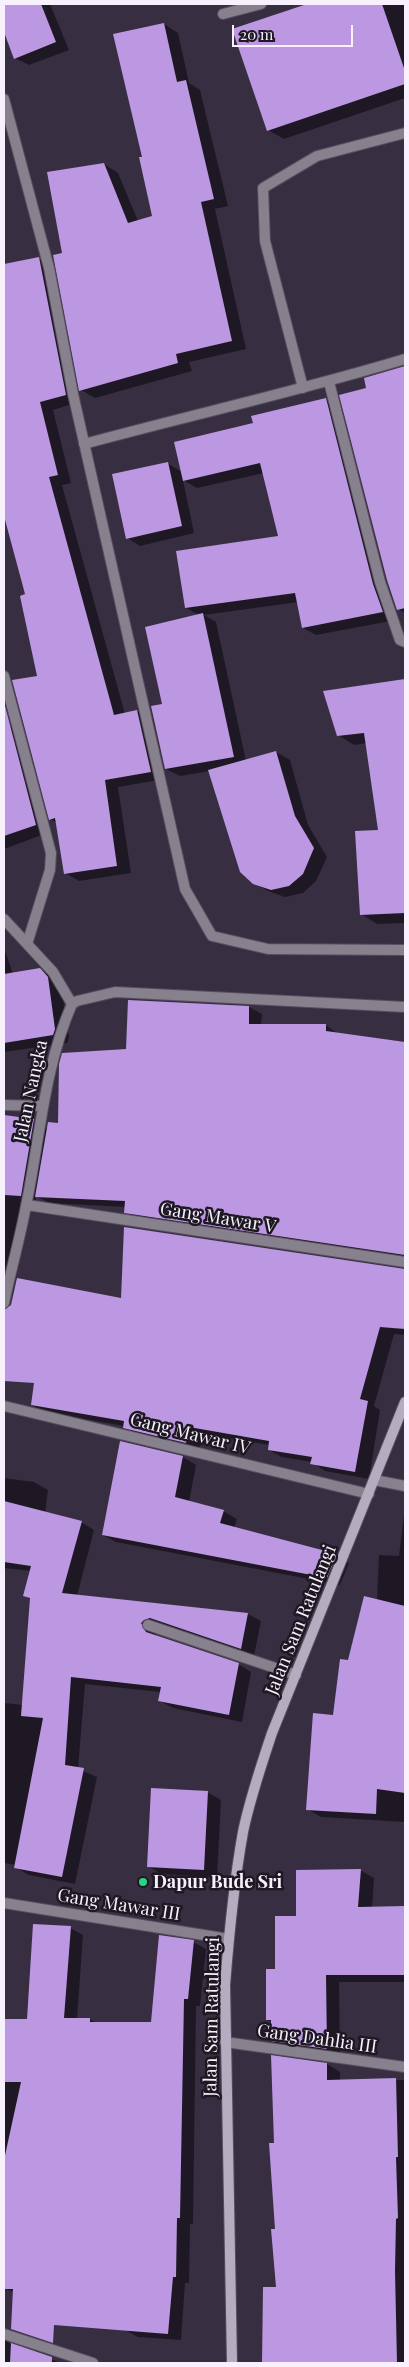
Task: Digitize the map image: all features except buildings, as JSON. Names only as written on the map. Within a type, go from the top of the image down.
[{"type":"street","points":[[223,14],[261,4]]},
{"type":"street","points":[[4,99],[49,268],[84,444],[185,889],[212,936],[268,949],[405,950]]},
{"type":"street","points":[[303,388],[265,241],[263,188],[317,156],[405,133]]},
{"type":"street","points":[[84,444],[205,411],[329,382],[405,359]]},
{"type":"street","points":[[329,382],[380,582],[400,640],[405,642]]},
{"type":"street","points":[[4,676],[51,853],[50,870],[27,944]]},
{"type":"street","points":[[4,919],[53,972],[72,1004],[77,1001],[115,992],[405,1007]]},
{"type":"street","name":"Jalan Nangka","points":[[4,1303],[27,1205],[43,1106],[60,1030],[72,1004]]},
{"type":"street","points":[[4,1106],[43,1106]]},
{"type":"street","name":"Gang Mawar V","points":[[27,1205],[405,1262]]},
{"type":"street","name":"Jalan Sam Ratulangi","points":[[232,2363],[225,1985],[229,1938],[243,1833],[255,1785],[272,1733],[405,1402]]},
{"type":"street","name":"Gang Mawar IV","points":[[4,1406],[369,1494]]},
{"type":"street","points":[[374,1480],[405,1486]]},
{"type":"street","points":[[148,1625],[296,1675]]},
{"type":"street","name":"Gang Mawar III","points":[[4,1903],[229,1938]]},
{"type":"street","name":"Gang Dahlia III","points":[[225,2042],[405,2068]]},
{"type":"street","points":[[4,2334],[93,2363]]},
{"type":"place","name":"Dapur Bude Sri","points":[[143,1882]]}]
